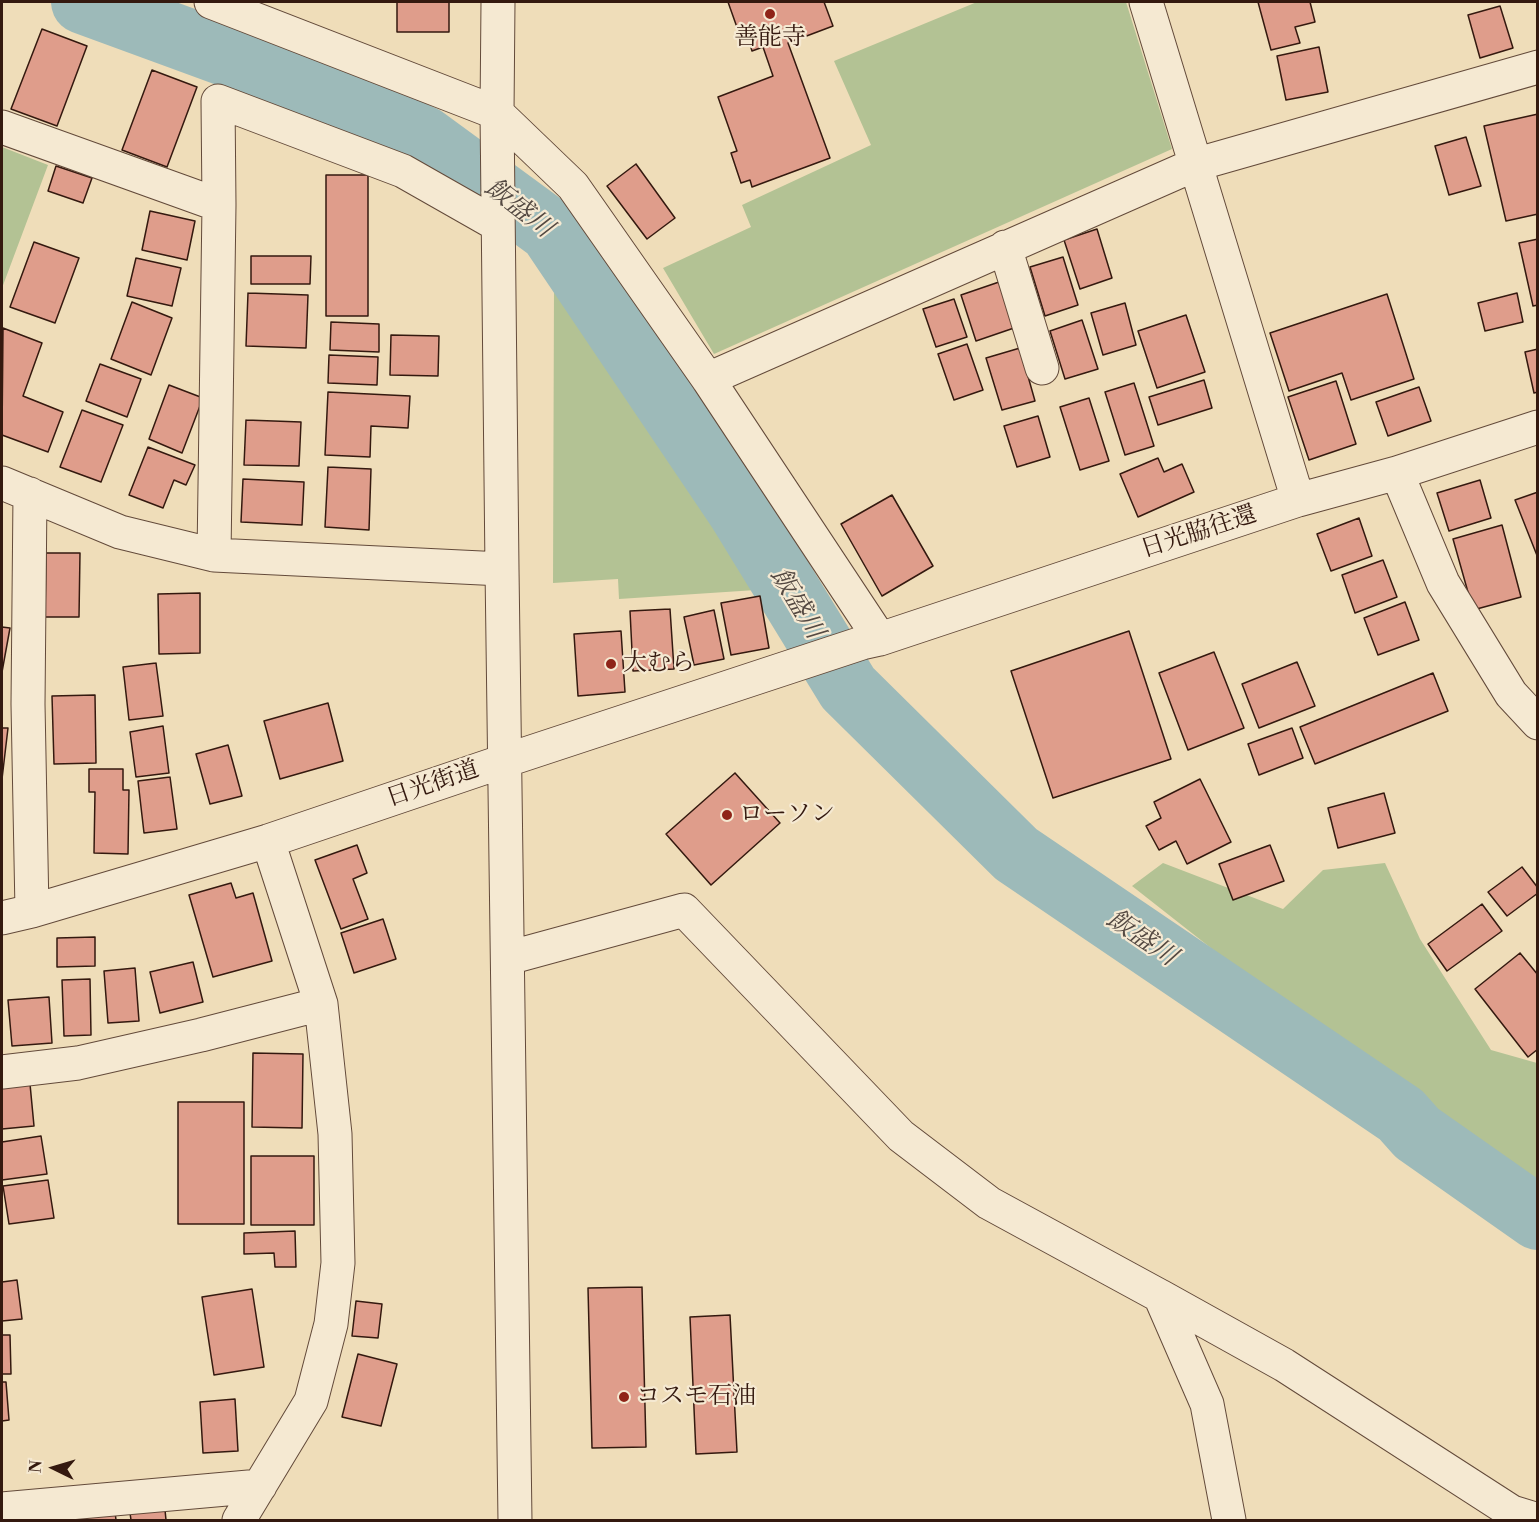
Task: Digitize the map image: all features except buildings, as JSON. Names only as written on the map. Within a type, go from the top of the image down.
[{"type":"street","points":[[216,2],[497,113],[573,186],[708,379],[871,641]]},
{"type":"street","points":[[498,2],[498,225],[515,1521]]},
{"type":"street","points":[[1146,2],[1298,500]]},
{"type":"street","points":[[708,379],[1194,165],[1538,67]]},
{"type":"street","points":[[214,555],[219,205],[218,101],[403,171],[498,225]]},
{"type":"street","points":[[2,127],[219,205]]},
{"type":"street","points":[[1005,247],[1042,368]]},
{"type":"street","name":"日光脇往還","points":[[871,641],[1298,500],[1397,473],[1538,427]]},
{"type":"street","points":[[1397,473],[1443,583],[1511,694],[1538,723]]},
{"type":"street","points":[[17,915],[16,489],[120,532],[214,555],[502,569]]},
{"type":"street","name":"日光街道","points":[[17,915],[268,841],[871,641]]},
{"type":"street","points":[[239,1521],[311,1401],[331,1324],[338,1263],[335,1134],[321,1004],[268,841]]},
{"type":"street","points":[[508,958],[684,910],[901,1136],[989,1203],[1284,1365],[1512,1512],[1538,1520]]},
{"type":"street","points":[[2,1072],[78,1063],[201,1035],[321,1004]]},
{"type":"street","points":[[1160,1296],[1207,1404],[1229,1521]]},
{"type":"street","points":[[2,1509],[260,1486]]},
{"type":"green space","points":[[977,2],[1126,2],[1172,149],[714,354],[663,268],[751,227],[742,205],[871,145],[834,61]]},
{"type":"green space","points":[[2,147],[48,165],[2,288]]},
{"type":"green space","points":[[554,288],[756,590],[619,599],[618,579],[553,583]]},
{"type":"green space","points":[[1163,863],[1283,909],[1323,870],[1385,863],[1420,939],[1491,1050],[1537,1063],[1537,1199],[1482,1161],[1132,886]]},
{"type":"waterway","name":"飯盛川","points":[[83,2],[315,87],[424,138],[551,231],[739,510],[848,688],[1016,854],[1401,1115],[1417,1133],[1538,1218]]},
{"type":"place","name":"善能寺","points":[[770,14]]},
{"type":"place","name":"大むら","points":[[611,664]]},
{"type":"place","name":"ローソン","points":[[727,815]]},
{"type":"place","name":"コスモ石油","points":[[624,1397]]}]
